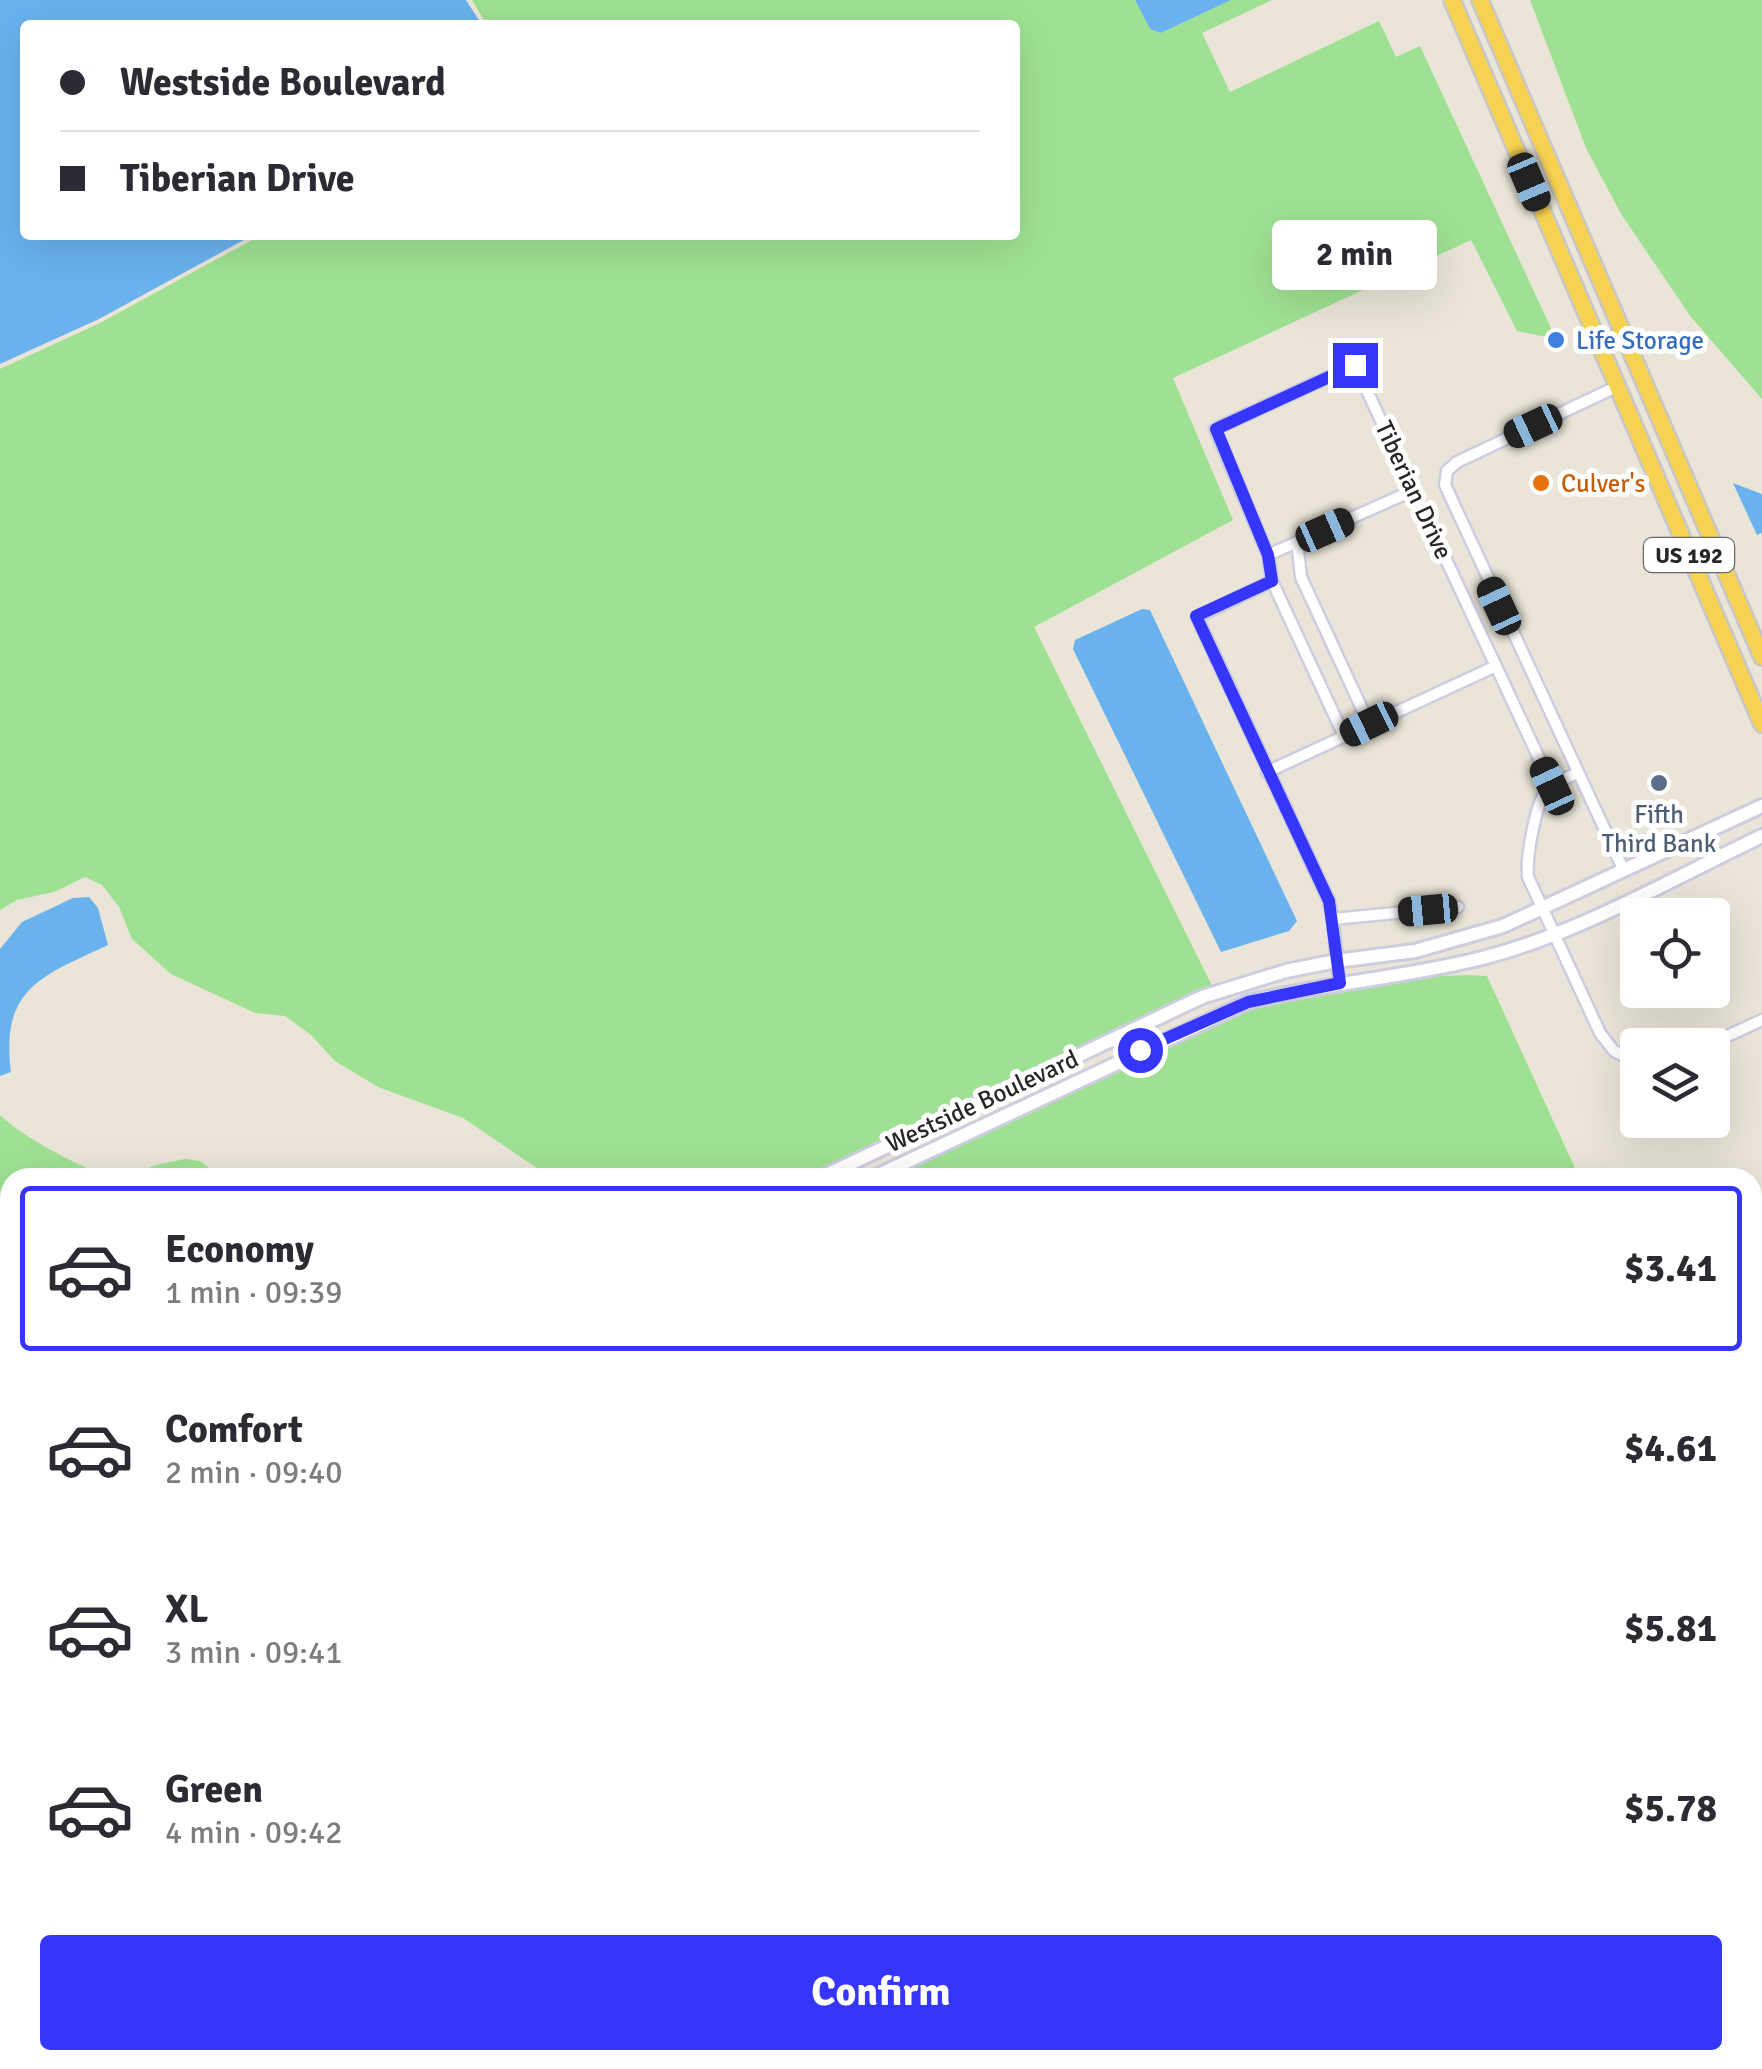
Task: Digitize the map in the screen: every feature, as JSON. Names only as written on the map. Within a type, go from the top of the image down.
[{"type":"highway","name":"US 192","points":[[1452,0],[1762,724]]},
{"type":"highway","name":"US 192","points":[[1480,3],[1762,657]]},
{"type":"highway","points":[[1598,343],[1620,367],[1628,372],[1639,371]]},
{"type":"highway","points":[[1616,387],[1633,394],[1656,413]]},
{"type":"street","name":"Tiberian Drive","points":[[1344,736],[1272,581],[1268,555],[1216,429],[1355,365],[1552,786]]},
{"type":"street","points":[[1616,387],[1463,458],[1451,466],[1445,478],[1446,494],[1624,871]]},
{"type":"street","points":[[1268,555],[1414,490]]},
{"type":"street","points":[[1297,542],[1301,577],[1369,724]]},
{"type":"street","points":[[1272,581],[1196,616],[1329,901],[1340,983]]},
{"type":"street","points":[[1267,772],[1496,666]]},
{"type":"street","points":[[1578,774],[1552,786],[1541,802],[1528,877],[1606,1042],[1620,1055]]},
{"type":"street","name":"Westside Boulevard","points":[[841,1168],[1202,997],[1286,971],[1463,940],[1542,909],[1762,806]]},
{"type":"street","name":"Westside Boulevard","points":[[893,1168],[1248,1002],[1474,960],[1555,934],[1762,836]]},
{"type":"street","points":[[1333,919],[1458,907]]},
{"type":"street","points":[[1730,1035],[1762,1020]]},
{"type":"green space","points":[[472,0],[1135,0],[1150,29],[1161,33],[1231,0],[1272,0],[1202,33],[1230,92],[1379,21],[1396,57],[1420,46],[1556,339],[1517,331],[1471,240],[1173,378],[1233,520],[1034,627],[1213,988],[826,1168],[537,1168],[463,1118],[378,1087],[335,1061],[311,1035],[285,1016],[255,1013],[171,974],[132,939],[119,907],[102,885],[85,877],[54,892],[17,900],[0,910],[0,369],[100,323],[252,240],[1020,240],[1020,20],[484,20]]},
{"type":"green space","points":[[1530,0],[1762,0],[1762,399],[1691,317],[1621,214],[1586,148]]},
{"type":"green space","points":[[1487,976],[1575,1168],[905,1168],[1249,1007],[1402,978]]},
{"type":"green space","points":[[0,1115],[54,1152],[87,1168],[0,1168]]},
{"type":"green space","points":[[185,1159],[200,1161],[209,1168],[148,1168]]},
{"type":"water","points":[[0,0],[466,0],[479,20],[20,20],[20,240],[244,240],[99,319],[0,364]]},
{"type":"water","points":[[1135,0],[1231,0],[1161,33],[1150,29]]},
{"type":"water","points":[[1733,483],[1762,494],[1762,533],[1757,535]]},
{"type":"water","points":[[1142,609],[1150,610],[1297,921],[1289,931],[1221,952],[1073,649],[1075,640]]},
{"type":"water","points":[[89,897],[98,908],[108,945],[45,977],[19,1003],[9,1044],[11,1072],[0,1076],[0,949],[22,922],[73,898]]},
{"type":"place","name":"Life Storage","points":[[1556,340]]},
{"type":"place","name":"Culver's","points":[[1541,483]]},
{"type":"place","name":"Fifth Third Bank","points":[[1659,783]]},
{"type":"route","points":[[1140,1050],[1248,1002],[1340,983],[1329,901],[1196,616],[1272,581],[1268,555],[1216,429],[1355,365]]}]
